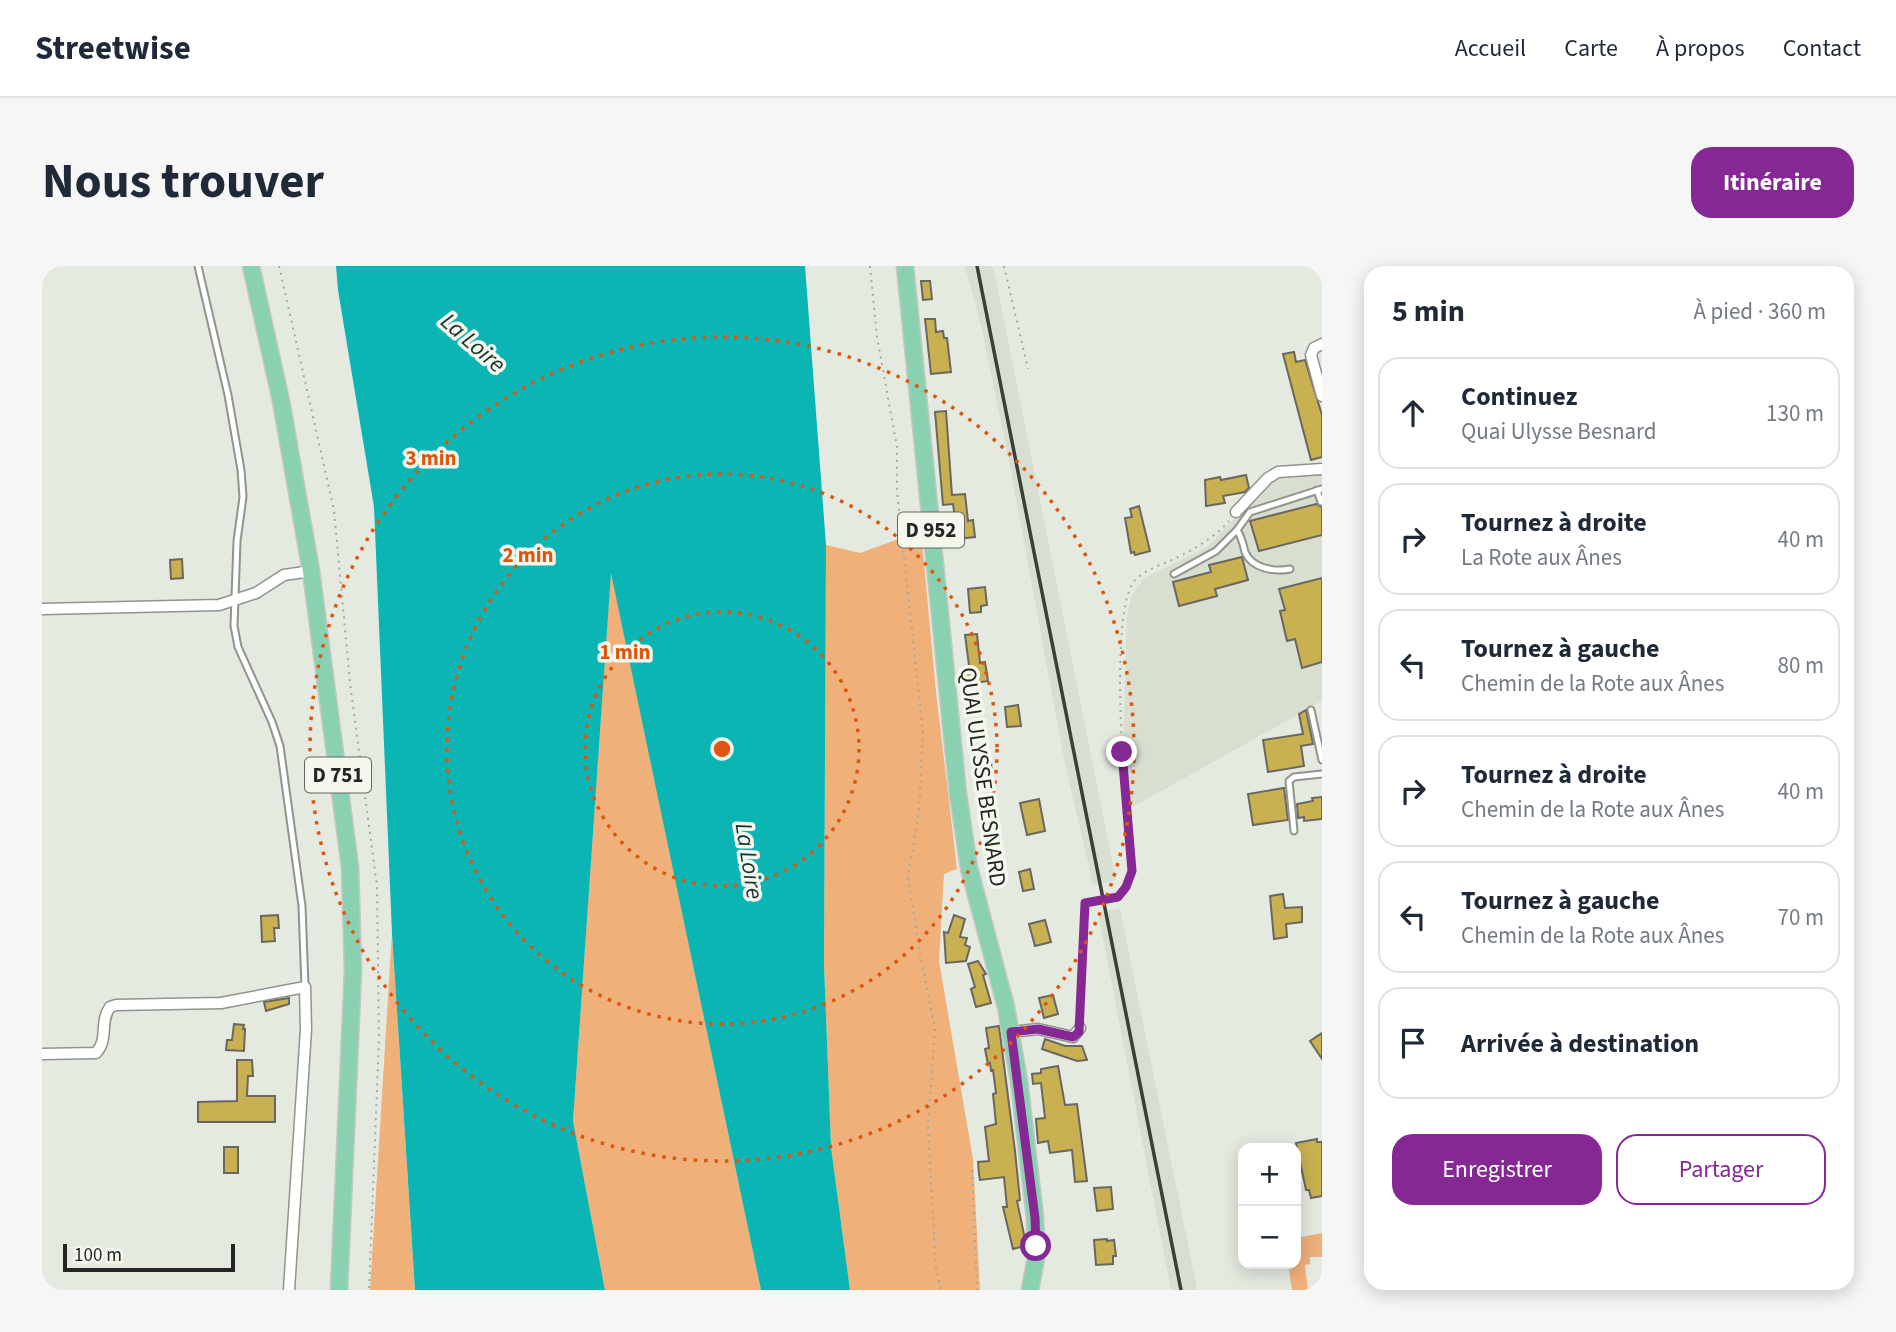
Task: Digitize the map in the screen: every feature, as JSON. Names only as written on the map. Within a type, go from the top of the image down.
[{"type":"main road","name":"D 751","points":[[251,266],[281,401],[311,571],[350,867],[353,970],[339,1290]]},
{"type":"main road","name":"QUAI ULYSSE BESNARD","points":[[905,266],[968,868],[1011,1032],[1035,1218],[1036,1258],[1030,1290]]},
{"type":"street","points":[[1322,344],[1314,348],[1311,355],[1322,397]]},
{"type":"street","points":[[1237,512],[1268,478],[1279,472],[1322,468]]},
{"type":"street","points":[[42,609],[219,605],[256,593],[284,575],[311,571]]},
{"type":"street","points":[[42,1054],[96,1053],[104,1040],[104,1017],[110,1007],[116,1005],[221,1003],[305,987],[306,1029],[289,1290]]},
{"type":"street","points":[[1011,1032],[1038,1029],[1073,1037],[1080,1028]]},
{"type":"lane","points":[[198,266],[228,395],[241,470],[243,497],[237,541],[234,626],[238,647],[280,746],[302,905],[305,987]]},
{"type":"lane","points":[[1174,574],[1216,551],[1250,512],[1320,490],[1321,502]]},
{"type":"lane","points":[[1237,530],[1243,540],[1245,552],[1254,562],[1268,570],[1290,569]]},
{"type":"lane","points":[[1311,710],[1322,760]]},
{"type":"lane","points":[[1294,831],[1289,781],[1294,777],[1322,774]]},
{"type":"path","points":[[870,266],[877,337],[897,447],[897,492],[923,732],[919,812],[908,876],[935,1029],[928,1128],[936,1269],[941,1290]]},
{"type":"path","points":[[1004,266],[1028,369]]},
{"type":"path","points":[[1080,1028],[1079,987],[1085,903],[1118,897],[1126,887],[1132,871],[1120,734],[1123,616],[1127,596],[1134,581],[1150,569],[1211,538],[1237,512]]},
{"type":"path","points":[[972,1170],[977,1290]]},
{"type":"shaded area","points":[[965,266],[992,266],[995,275],[1116,880],[1093,885],[1064,759],[982,330]]},
{"type":"shaded area","points":[[1322,475],[1322,701],[1131,808],[1123,743],[1127,615],[1132,595],[1144,578],[1207,547],[1270,481],[1282,477]]},
{"type":"shaded area","points":[[921,531],[936,692],[957,869],[944,874],[939,961],[973,1159],[980,1290],[850,1290],[831,1147],[824,963],[826,545],[860,553]]},
{"type":"shaded area","points":[[611,569],[761,1290],[605,1290],[573,1121]]},
{"type":"shaded area","points":[[1120,908],[1197,1290],[1171,1290],[1098,913]]},
{"type":"shaded area","points":[[392,933],[415,1290],[370,1290]]},
{"type":"shaded area","points":[[1322,1233],[1322,1257],[1310,1257],[1310,1264],[1305,1265],[1308,1290],[1292,1290],[1289,1269],[1301,1269],[1301,1237]]},
{"type":"water","name":"La Loire","points":[[336,266],[805,266],[826,545],[824,963],[831,1147],[850,1290],[761,1290],[611,573],[573,1121],[605,1290],[415,1290],[392,933],[374,507]]},
{"type":"building","points":[[921,281],[930,281],[932,299],[923,300]]},
{"type":"building","points":[[925,319],[935,319],[936,332],[943,331],[944,338],[947,338],[951,372],[931,374]]},
{"type":"building","points":[[1294,352],[1296,362],[1305,360],[1322,415],[1322,457],[1311,460],[1283,354]]},
{"type":"building","points":[[946,411],[952,495],[965,494],[968,521],[973,520],[975,537],[958,539],[953,504],[943,505],[935,412]]},
{"type":"building","points":[[1246,475],[1249,488],[1245,492],[1223,496],[1225,503],[1206,506],[1205,480]]},
{"type":"building","points":[[1316,504],[1322,507],[1322,535],[1259,551],[1250,521]]},
{"type":"building","points":[[1139,506],[1150,551],[1135,555],[1134,552],[1131,553],[1125,518],[1132,517],[1130,509]]},
{"type":"building","points":[[1242,557],[1248,580],[1215,589],[1217,596],[1179,606],[1173,582],[1211,572],[1209,565]]},
{"type":"building","points":[[182,559],[183,578],[171,579],[170,560]]},
{"type":"building","points":[[1322,578],[1322,662],[1302,668],[1295,639],[1287,641],[1280,611],[1285,610],[1279,589]]},
{"type":"building","points":[[985,587],[987,605],[981,606],[981,612],[970,613],[968,589]]},
{"type":"building","points":[[977,634],[980,663],[985,662],[988,681],[975,683],[977,690],[965,693],[963,674],[970,673],[965,635]]},
{"type":"building","points":[[1018,705],[1021,726],[1007,727],[1005,707]]},
{"type":"building","points":[[1306,710],[1313,744],[1301,746],[1304,766],[1268,772],[1263,740],[1303,734],[1299,714]]},
{"type":"building","points":[[991,762],[992,775],[978,778],[976,763]]},
{"type":"building","points":[[1284,788],[1288,820],[1253,825],[1248,794]]},
{"type":"building","points":[[1322,797],[1322,819],[1304,821],[1304,817],[1298,818],[1297,804]]},
{"type":"building","points":[[1039,799],[1045,831],[1027,835],[1020,803]]},
{"type":"building","points":[[1030,869],[1034,889],[1023,891],[1019,872]]},
{"type":"building","points":[[1283,894],[1285,908],[1302,907],[1302,922],[1286,924],[1287,937],[1274,939],[1270,896]]},
{"type":"building","points":[[278,915],[279,928],[274,928],[275,941],[262,942],[261,916]]},
{"type":"building","points":[[954,915],[965,919],[960,937],[967,938],[965,945],[970,947],[966,961],[946,963],[944,932],[948,933]]},
{"type":"building","points":[[1045,920],[1051,942],[1035,946],[1029,924]]},
{"type":"building","points":[[978,961],[986,974],[983,975],[991,1003],[976,1007],[971,989],[975,987],[968,964]]},
{"type":"building","points":[[1053,995],[1058,1014],[1044,1018],[1039,998]]},
{"type":"building","points":[[289,998],[289,1004],[266,1011],[264,1002]]},
{"type":"building","points":[[234,1024],[244,1025],[244,1051],[226,1050],[227,1040],[232,1040]]},
{"type":"building","points":[[999,1026],[1015,1151],[1020,1200],[1017,1201],[1025,1239],[1025,1246],[1013,1249],[1003,1207],[1007,1207],[1004,1177],[980,1180],[978,1162],[989,1161],[985,1127],[996,1124],[993,1094],[996,1093],[993,1070],[991,1071],[990,1063],[988,1064],[985,1049],[989,1048],[986,1028]]},
{"type":"building","points":[[1322,1033],[1322,1059],[1310,1041]]},
{"type":"building","points":[[1045,1039],[1065,1046],[1082,1046],[1087,1060],[1077,1061],[1042,1049]]},
{"type":"building","points":[[237,1060],[252,1060],[253,1076],[248,1076],[247,1096],[275,1096],[275,1122],[198,1122],[198,1102],[237,1101]]},
{"type":"building","points":[[1058,1066],[1065,1105],[1077,1104],[1087,1181],[1075,1182],[1072,1150],[1050,1153],[1048,1141],[1038,1143],[1036,1119],[1045,1118],[1041,1083],[1033,1084],[1032,1074],[1041,1073],[1041,1069]]},
{"type":"building","points":[[1317,1139],[1317,1142],[1322,1142],[1322,1196],[1311,1198],[1309,1190],[1306,1190],[1301,1166],[1301,1143],[1296,1143]]},
{"type":"building","points":[[224,1147],[238,1147],[238,1173],[224,1173]]},
{"type":"building","points":[[1111,1187],[1113,1209],[1097,1211],[1094,1188]]},
{"type":"building","points":[[1094,1240],[1114,1240],[1116,1256],[1113,1256],[1113,1264],[1096,1265]]},
{"type":"railway","points":[[977,266],[1181,1290]]},
{"type":"route","points":[[1036,1246],[1019,1080],[1011,1032],[1038,1029],[1073,1037],[1079,1032],[1085,903],[1118,897],[1126,887],[1132,871],[1122,752]]}]
